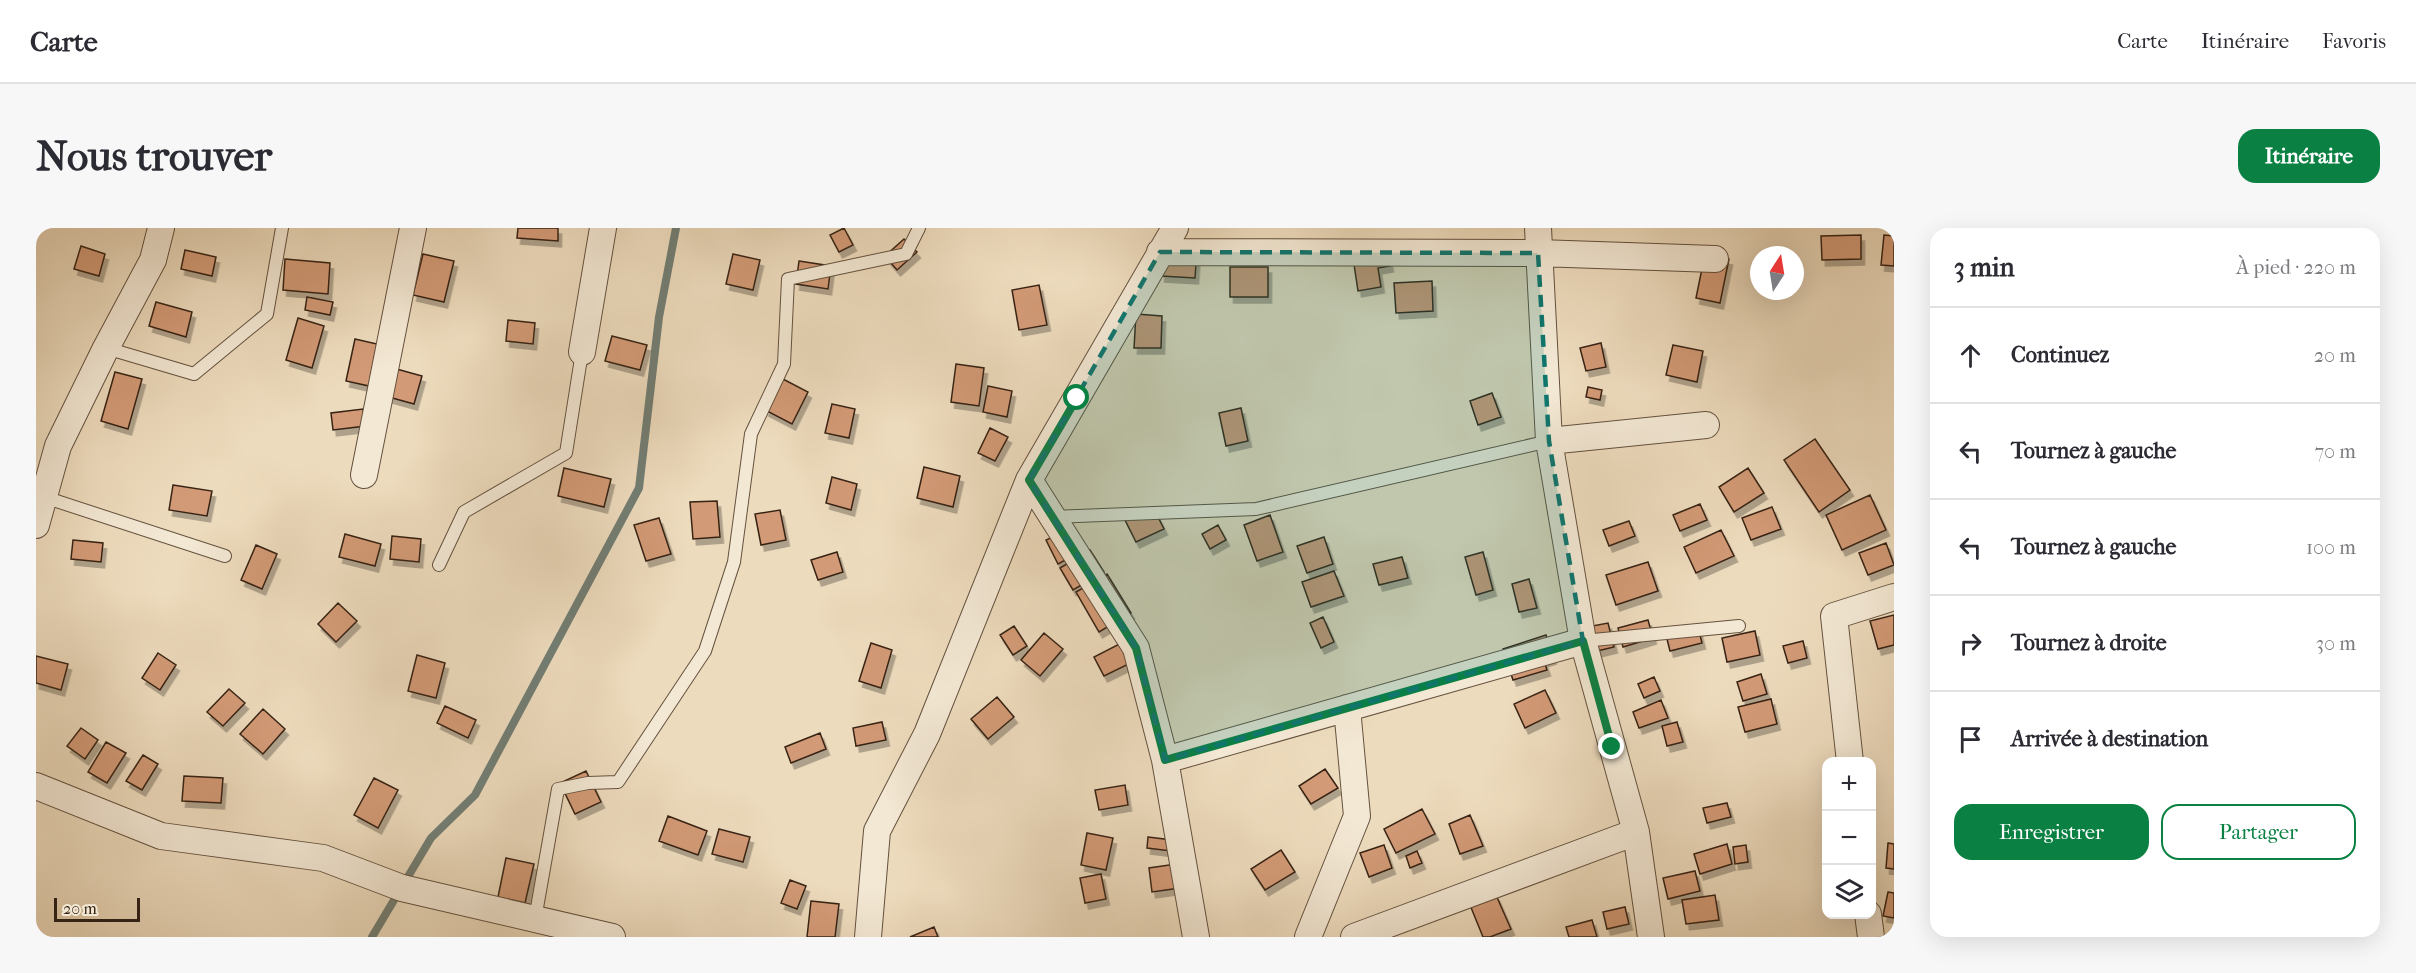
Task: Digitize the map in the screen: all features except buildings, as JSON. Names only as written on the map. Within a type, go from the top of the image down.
[{"type":"street","points":[[36,525],[57,446],[153,260],[161,228]]},
{"type":"street","points":[[364,475],[413,228]]},
{"type":"street","points":[[582,352],[603,228]]},
{"type":"street","points":[[868,937],[877,831],[927,734],[1029,480],[1175,228]]},
{"type":"street","points":[[1538,228],[1549,441],[1583,641],[1636,832],[1651,937]]},
{"type":"street","points":[[1160,252],[1538,254],[1715,259]]},
{"type":"street","points":[[1549,441],[1706,425]]},
{"type":"street","points":[[1029,480],[1136,648],[1165,760],[1196,937]]},
{"type":"street","points":[[1850,757],[1834,616],[1894,597]]},
{"type":"street","points":[[1165,760],[1583,641]]},
{"type":"street","points":[[1308,937],[1357,816],[1347,708]]},
{"type":"street","points":[[36,786],[161,836],[323,858],[402,888],[612,937]]},
{"type":"street","points":[[1354,937],[1636,832]]},
{"type":"street","points":[[1868,919],[1870,937]]},
{"type":"lane","points":[[106,348],[194,374],[267,314],[282,228]]},
{"type":"lane","points":[[534,919],[558,789],[588,783],[618,782],[705,651],[734,562],[751,434],[784,364],[788,279],[906,254],[919,228]]},
{"type":"lane","points":[[439,565],[464,512],[566,453],[582,352]]},
{"type":"lane","points":[[1052,517],[1256,509],[1549,441]]},
{"type":"lane","points":[[44,496],[225,556]]},
{"type":"lane","points":[[1583,641],[1739,626]]},
{"type":"highlighted area","points":[[1160,252],[1538,253],[1549,441],[1583,641],[1165,760],[1136,648],[1029,480]]},
{"type":"waterway","points":[[372,937],[431,838],[475,795],[639,488],[659,317],[676,228]]},
{"type":"route","points":[[1077,398],[1029,480],[1136,648],[1165,760],[1583,641],[1612,747]]}]
